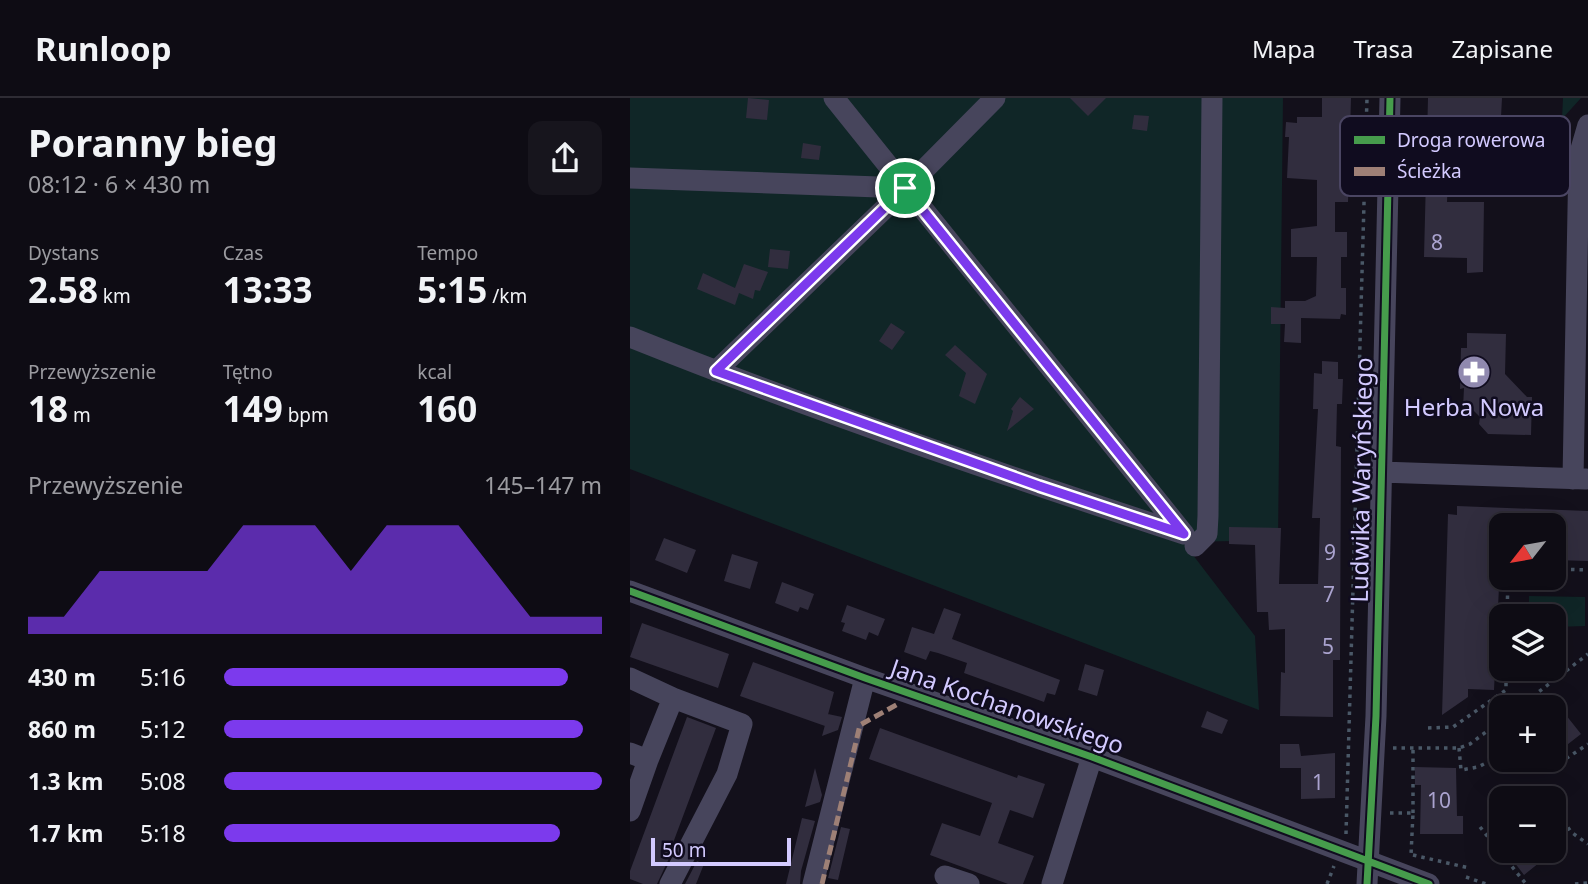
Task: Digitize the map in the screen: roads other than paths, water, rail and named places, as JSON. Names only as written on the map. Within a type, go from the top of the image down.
[{"type":"street","points":[[630,337],[716,371],[1039,486],[1184,534],[834,98]]},
{"type":"street","points":[[716,371],[995,98]]},
{"type":"street","points":[[1195,546],[1207,534],[1208,516],[1212,98]]},
{"type":"street","name":"Ludwika Waryńskiego","points":[[1390,98],[1390,116]]},
{"type":"street","points":[[1381,471],[1581,479],[1579,156],[1588,125]]},
{"type":"street","points":[[630,178],[905,188]]},
{"type":"street","name":"Ludwika Waryńskiego","points":[[1368,873],[1388,196]]},
{"type":"street","name":"Jana Kochanowskiego","points":[[631,594],[1092,757],[1344,850],[1368,873],[1429,884]]},
{"type":"street","points":[[630,678],[673,698],[743,724],[727,774],[670,884]]},
{"type":"street","points":[[813,884],[865,678]]},
{"type":"street","points":[[630,811],[639,756],[673,698]]},
{"type":"street","points":[[1052,884],[1092,757]]},
{"type":"street","points":[[945,876],[969,884]]},
{"type":"place","name":"Herba Nowa","points":[[1474,372]]}]
